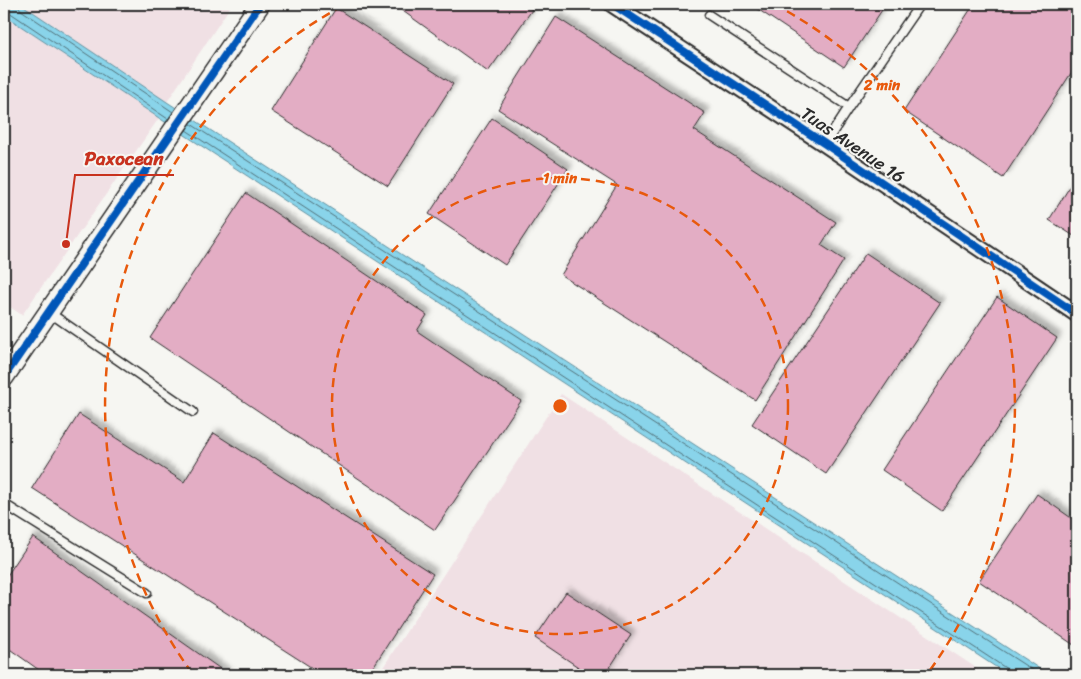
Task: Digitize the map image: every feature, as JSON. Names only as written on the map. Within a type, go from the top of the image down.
[{"type":"street","points":[[4,377],[260,4]]},
{"type":"street","name":"Tuas Avenue 16","points":[[612,4],[825,144],[1077,314]]},
{"type":"lane","points":[[825,144],[920,4]]},
{"type":"lane","points":[[709,15],[849,107]]},
{"type":"lane","points":[[48,312],[193,412]]},
{"type":"lane","points":[[4,504],[147,593]]},
{"type":"shaded area","points":[[21,4],[232,4],[167,102]]},
{"type":"shaded area","points":[[4,15],[159,118],[22,315],[4,303]]},
{"type":"shaded area","points":[[561,394],[987,675],[378,675]]},
{"type":"water","points":[[4,4],[21,4],[167,102],[1049,675],[1008,675],[4,15]]},
{"type":"building","points":[[393,4],[524,4],[532,10],[488,72]]},
{"type":"building","points":[[750,4],[886,4],[844,67]]},
{"type":"building","points":[[974,4],[1077,4],[1077,64],[1003,178],[904,111]]},
{"type":"building","points":[[336,8],[453,84],[388,186],[271,111]]},
{"type":"building","points":[[556,17],[705,113],[694,130],[836,222],[821,245],[844,260],[755,400],[561,275],[617,185],[498,109]]},
{"type":"building","points":[[492,118],[568,169],[505,265],[429,214]]},
{"type":"building","points":[[1077,175],[1077,238],[1049,220]]},
{"type":"building","points":[[246,193],[427,315],[417,331],[521,401],[435,530],[150,338]]},
{"type":"building","points":[[866,253],[940,303],[826,474],[752,424]]},
{"type":"building","points":[[997,297],[1057,338],[942,511],[882,470]]},
{"type":"building","points":[[79,414],[184,482],[214,433],[433,574],[368,675],[323,675],[32,488]]},
{"type":"building","points":[[1037,494],[1077,522],[1077,639],[1074,645],[979,581]]},
{"type":"building","points":[[33,537],[229,675],[46,675],[4,645],[4,580]]},
{"type":"building","points":[[566,592],[631,635],[605,675],[590,675],[535,638]]},
{"type":"cycle path","points":[[4,377],[260,4]]},
{"type":"cycle path","points":[[612,4],[825,144],[1077,314]]},
{"type":"place","name":"Paxocean","points":[[66,244]]}]
